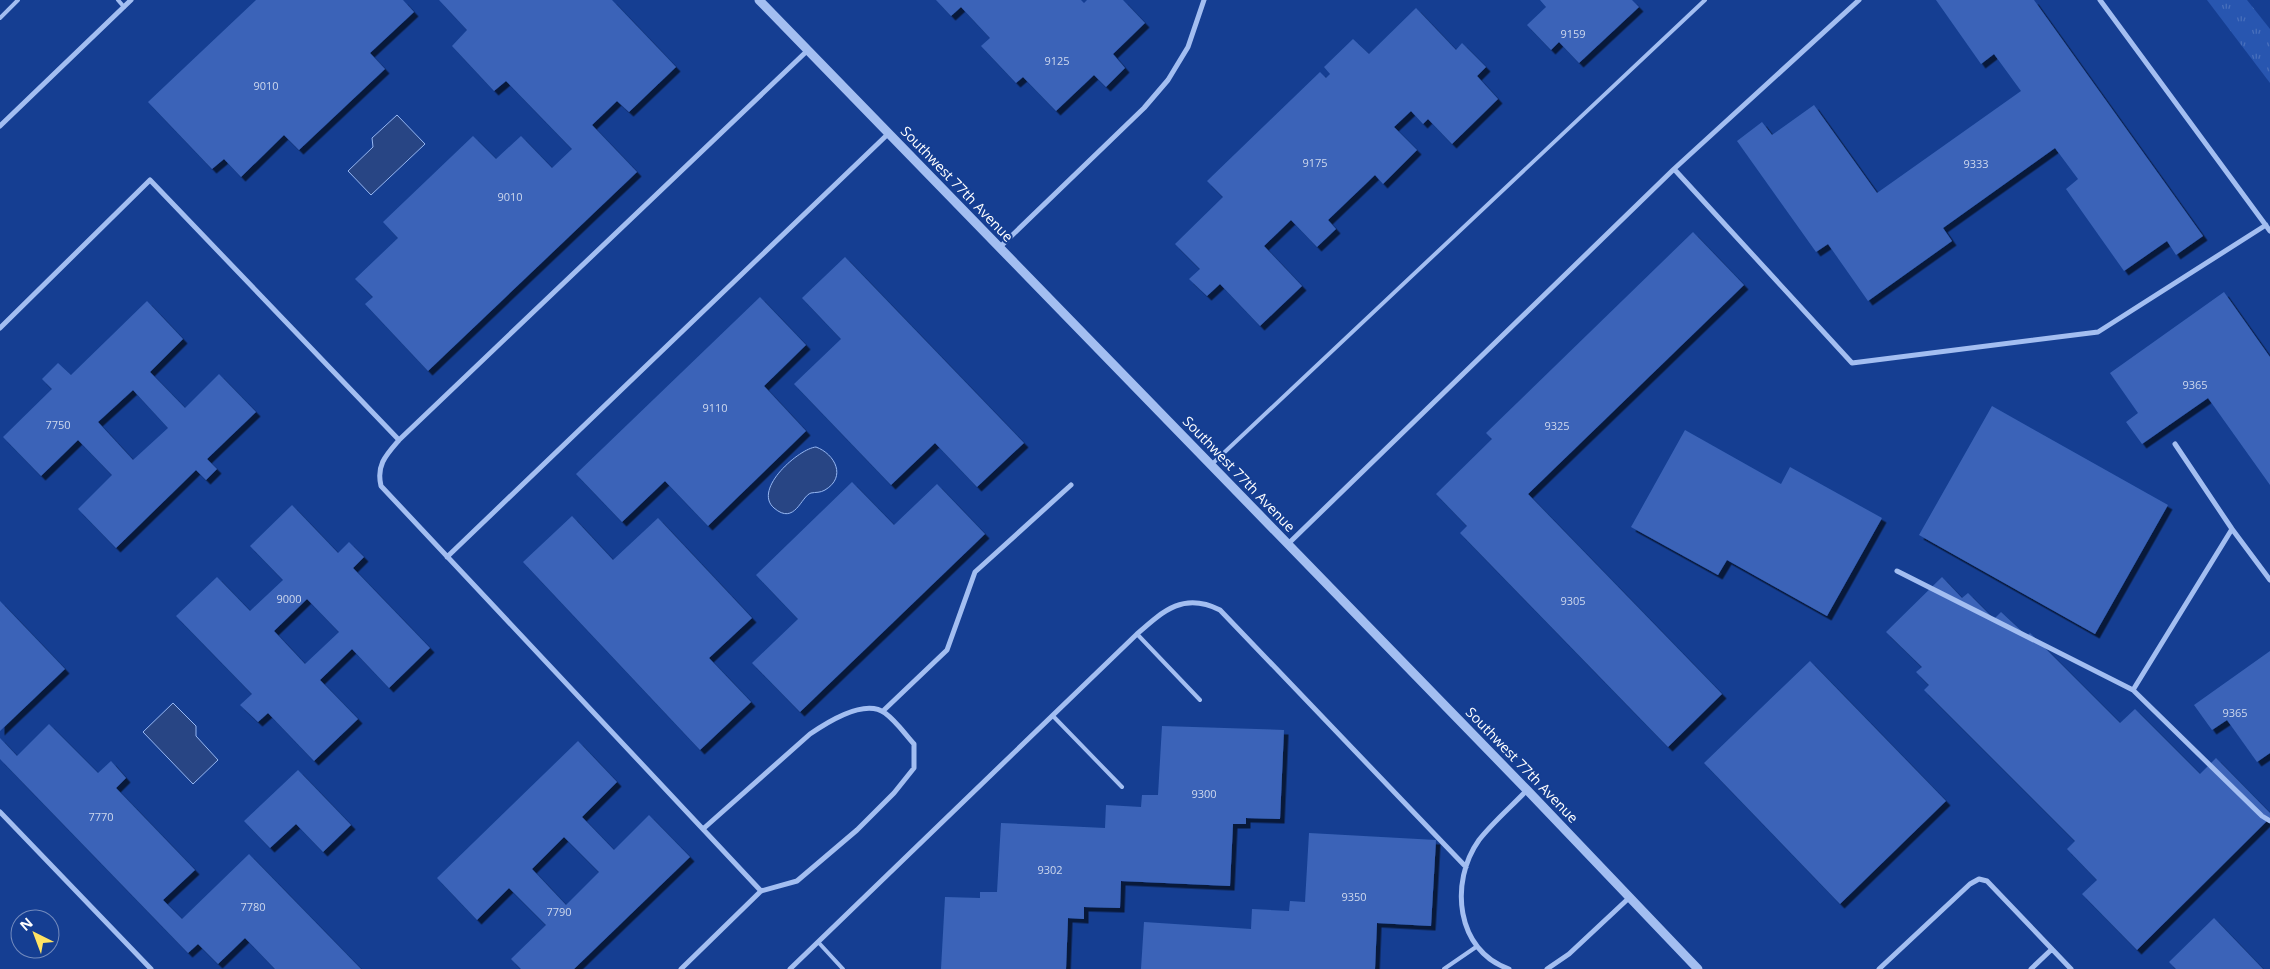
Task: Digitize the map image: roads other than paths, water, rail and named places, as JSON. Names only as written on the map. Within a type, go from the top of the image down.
[{"type":"street","points":[[0,126],[131,0]]},
{"type":"street","name":"Southwest 77th Avenue","points":[[759,0],[1527,790],[1698,969]]},
{"type":"street","points":[[1000,248],[1144,108],[1162,87],[1188,46],[1204,0]]},
{"type":"street","points":[[1288,544],[1674,169],[1859,0]]},
{"type":"street","points":[[2100,0],[2270,231]]},
{"type":"street","points":[[761,891],[381,486],[379,474],[382,461],[399,440],[808,50]]},
{"type":"street","points":[[447,557],[889,133]]},
{"type":"street","points":[[1674,169],[1852,363],[2098,332],[2266,225]]},
{"type":"street","points":[[0,328],[150,180],[399,440]]},
{"type":"street","points":[[2176,444],[2232,529],[2270,580]]},
{"type":"street","points":[[884,711],[947,650],[975,572],[1071,486]]},
{"type":"street","points":[[2133,690],[2232,529]]},
{"type":"street","points":[[1897,571],[2133,690],[2250,805],[2270,821]]},
{"type":"street","points":[[790,969],[1137,634],[1158,615],[1181,604],[1194,602],[1208,604],[1220,610],[1466,867]]},
{"type":"street","points":[[681,969],[761,891],[797,882],[857,830],[894,793],[914,768],[914,744],[884,711],[866,709],[846,713],[827,722],[810,734],[703,829]]},
{"type":"street","points":[[1510,969],[1489,960],[1476,947],[1466,928],[1462,905],[1462,885],[1466,867],[1480,839],[1527,790]]},
{"type":"street","points":[[0,812],[151,969]]},
{"type":"street","points":[[1879,969],[1970,884],[1978,879],[1987,881],[2071,969]]},
{"type":"street","points":[[1547,969],[1569,954],[1630,897]]},
{"type":"street","points":[[2031,969],[2052,948]]},
{"type":"lane","points":[[0,18],[18,0]]},
{"type":"lane","points":[[118,0],[124,7]]},
{"type":"lane","points":[[1211,465],[1705,0]]},
{"type":"lane","points":[[1137,634],[1200,700]]},
{"type":"lane","points":[[1053,716],[1122,787]]},
{"type":"lane","points":[[819,943],[843,969]]},
{"type":"lane","points":[[1444,969],[1476,947]]}]
